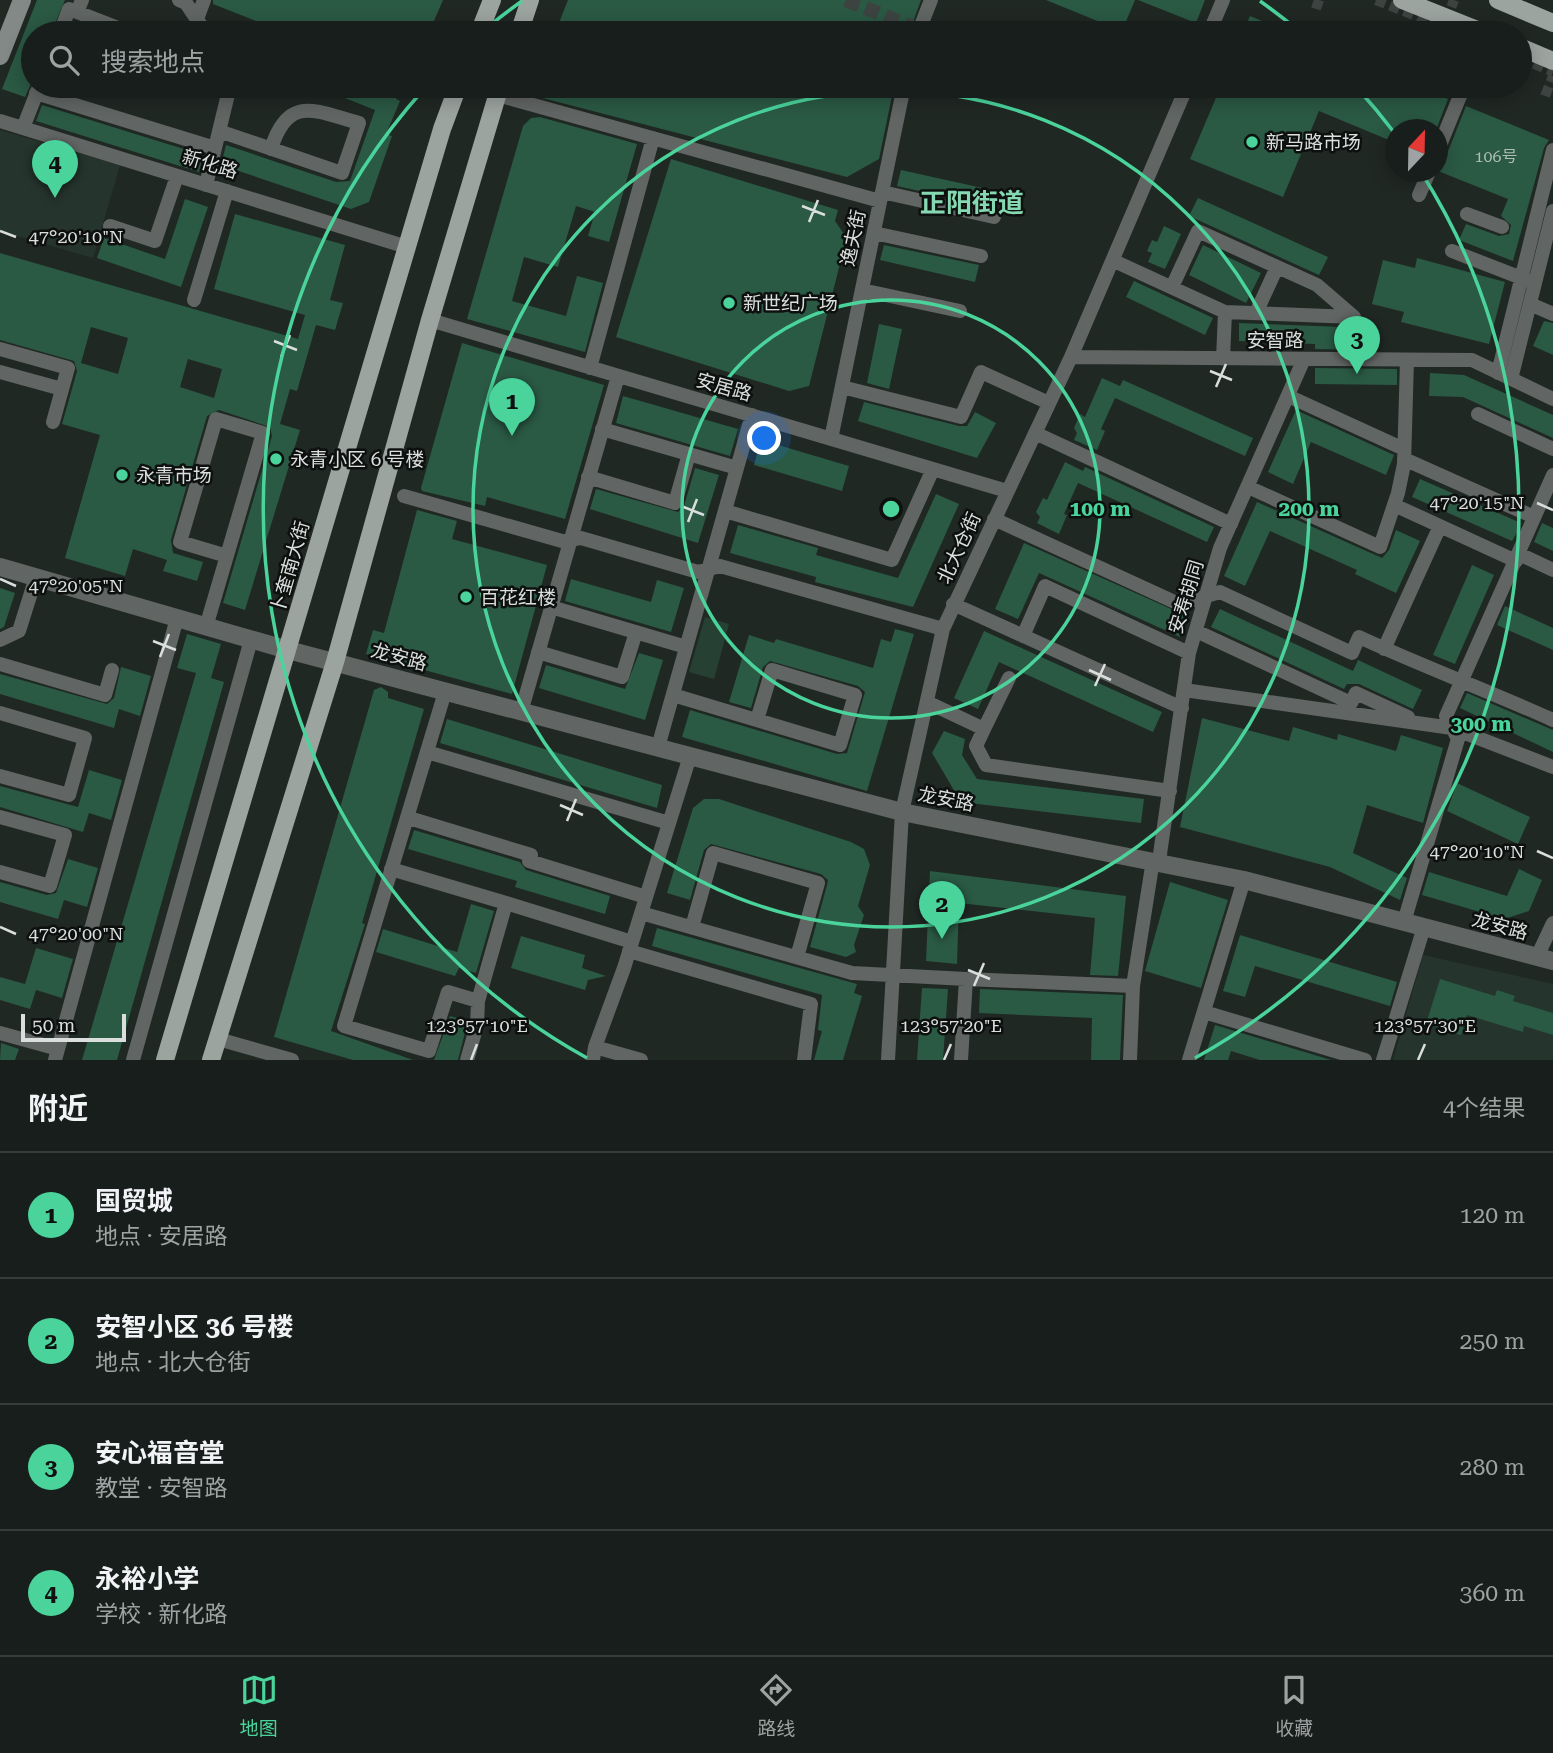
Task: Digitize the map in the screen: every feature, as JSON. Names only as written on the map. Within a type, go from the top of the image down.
[{"type":"main road","points":[[0,56],[22,0]]},
{"type":"main road","points":[[484,21],[492,0]]},
{"type":"main road","points":[[523,21],[530,0]]},
{"type":"main road","points":[[1402,0],[1455,21]]},
{"type":"main road","points":[[1498,0],[1553,23]]},
{"type":"main road","points":[[1532,52],[1553,61]]},
{"type":"main road","name":"卜奎南大街","points":[[165,1060],[442,128],[453,98]]},
{"type":"main road","points":[[211,1060],[335,662],[430,320],[497,98]]},
{"type":"street","points":[[179,0],[186,3],[197,19]]},
{"type":"street","points":[[197,19],[204,0]]},
{"type":"street","points":[[921,21],[931,0]]},
{"type":"street","points":[[1214,21],[1223,0]]},
{"type":"street","points":[[64,21],[69,9],[80,6],[108,21]]},
{"type":"street","points":[[23,128],[35,98]]},
{"type":"street","points":[[65,98],[215,148]]},
{"type":"street","points":[[206,185],[227,98]]},
{"type":"street","points":[[525,98],[653,138],[881,197],[994,217]]},
{"type":"street","name":"逸夫街","points":[[831,439],[902,98]]},
{"type":"street","name":"北大仓街","points":[[888,1060],[902,812],[943,629],[1072,357],[1182,98]]},
{"type":"street","points":[[1448,124],[1459,98]]},
{"type":"street","points":[[219,131],[271,149],[342,173],[359,123],[308,108],[288,115],[276,132],[271,149]]},
{"type":"street","name":"新化路","points":[[0,121],[407,247]]},
{"type":"street","points":[[590,368],[653,138]]},
{"type":"street","points":[[1505,376],[1528,281],[1553,150]]},
{"type":"street","points":[[110,226],[155,241],[177,176]]},
{"type":"street","points":[[1419,195],[1425,182]]},
{"type":"street","points":[[194,300],[227,191]]},
{"type":"street","points":[[1505,376],[1530,304],[1528,281],[1553,211]]},
{"type":"street","points":[[1467,214],[1502,227]]},
{"type":"street","points":[[1114,261],[1225,312],[1354,317],[1317,285],[1198,231],[1171,287]]},
{"type":"street","points":[[874,233],[981,256]]},
{"type":"street","points":[[1452,251],[1528,281]]},
{"type":"street","points":[[1256,313],[1277,267]]},
{"type":"street","points":[[862,290],[960,311]]},
{"type":"street","points":[[1530,304],[1553,314]]},
{"type":"street","points":[[1223,359],[1225,312]]},
{"type":"street","name":"安居路","points":[[430,320],[1007,491]]},
{"type":"street","points":[[0,349],[68,369],[53,422]]},
{"type":"street","name":"安智路","points":[[1072,357],[1472,360],[1553,399]]},
{"type":"street","name":"安寿胡同","points":[[1130,1060],[1133,986],[1170,791],[1189,653],[1231,524],[1304,359]]},
{"type":"street","points":[[1248,487],[1380,547],[1394,505],[1404,454],[1407,360]]},
{"type":"street","points":[[0,372],[62,389]]},
{"type":"street","points":[[842,387],[961,417],[981,372],[1049,403]]},
{"type":"street","points":[[521,712],[618,376]]},
{"type":"street","points":[[1288,396],[1534,517]]},
{"type":"street","points":[[1478,414],[1553,449]]},
{"type":"street","points":[[658,747],[752,415]]},
{"type":"street","points":[[206,626],[227,556],[263,433],[216,419],[180,542],[227,556]]},
{"type":"street","points":[[602,429],[737,468]]},
{"type":"street","points":[[1035,433],[1231,524]]},
{"type":"street","points":[[589,477],[675,503],[689,454]]},
{"type":"street","points":[[725,511],[892,561],[933,469]]},
{"type":"street","points":[[1404,922],[1458,739],[1446,716],[1553,475]]},
{"type":"street","points":[[404,496],[562,541],[581,538],[698,572],[720,566],[943,629]]},
{"type":"street","points":[[1394,505],[1553,570]]},
{"type":"street","points":[[994,519],[1179,604],[1220,592],[1352,653],[1359,637],[1553,720]]},
{"type":"street","points":[[1384,649],[1440,526]]},
{"type":"street","points":[[0,567],[335,662]]},
{"type":"street","points":[[0,640],[19,631],[36,577]]},
{"type":"street","points":[[1023,636],[1045,586],[1189,653]]},
{"type":"street","points":[[953,604],[1182,708]]},
{"type":"street","points":[[551,607],[686,647]]},
{"type":"street","points":[[0,1033],[56,1055],[177,618]]},
{"type":"street","points":[[0,624],[19,631]]},
{"type":"street","points":[[1196,631],[1351,703],[1356,693],[1422,723]]},
{"type":"street","points":[[538,653],[622,677],[636,632]]},
{"type":"street","points":[[133,1060],[251,640]]},
{"type":"street","name":"龙安路","points":[[335,662],[902,812],[1156,860],[1244,880],[1545,959]]},
{"type":"street","points":[[0,664],[105,695],[112,670]]},
{"type":"street","points":[[673,695],[840,745],[855,695],[772,670],[757,720]]},
{"type":"street","points":[[1009,678],[976,746],[986,765],[1170,791]]},
{"type":"street","points":[[1184,690],[1452,728],[1553,767]]},
{"type":"street","points":[[445,691],[344,1026],[429,1051],[448,992],[478,1001]]},
{"type":"street","points":[[927,702],[984,729]]},
{"type":"street","points":[[0,713],[85,738],[69,796],[0,776]]},
{"type":"street","points":[[427,752],[669,823]]},
{"type":"street","points":[[641,1060],[594,1054],[690,756]]},
{"type":"street","points":[[0,817],[65,835],[50,886],[0,872]]},
{"type":"street","points":[[409,818],[531,855],[529,861],[646,897]]},
{"type":"street","points":[[692,928],[713,853],[818,883],[797,957]]},
{"type":"street","points":[[391,869],[506,903],[630,947],[811,1004],[804,1060]]},
{"type":"street","points":[[1189,1060],[1244,880]]},
{"type":"street","points":[[467,1060],[477,1025],[478,1001],[506,903]]},
{"type":"street","points":[[641,913],[852,973],[1133,986]]},
{"type":"street","points":[[1545,959],[1553,923]]},
{"type":"street","points":[[1383,1060],[1423,927]]},
{"type":"street","points":[[961,1060],[966,979]]},
{"type":"street","points":[[1204,1012],[1366,1060]]},
{"type":"street","points":[[218,1039],[292,1060]]},
{"type":"shaded area","points":[[0,130],[120,165],[93,258],[0,231]]},
{"type":"shaded area","points":[[705,617],[729,624],[714,679],[689,672]]},
{"type":"shaded area","points":[[1423,955],[1553,984],[1553,1060],[1393,1060]]},
{"type":"building","points":[[37,0],[65,0],[56,21],[29,21]]},
{"type":"building","points":[[213,0],[443,0],[434,21],[256,21],[213,4]]},
{"type":"building","points":[[568,0],[921,0],[913,21],[560,21]]},
{"type":"building","points":[[1046,0],[1135,0],[1126,21],[1097,21]]},
{"type":"building","points":[[1138,0],[1205,0],[1197,21]]},
{"type":"building","points":[[1250,16],[1262,21],[1248,21]]},
{"type":"building","points":[[21,41],[21,96],[2,89]]},
{"type":"building","points":[[345,98],[396,98],[400,101],[386,134],[392,136],[369,202],[351,209],[221,165],[226,145],[336,182],[350,181],[375,110]]},
{"type":"building","points":[[543,98],[892,98],[879,159],[847,177]]},
{"type":"building","name":"新马路市场","points":[[1216,98],[1448,99],[1440,119],[1385,119],[1385,138],[1319,111],[1283,197],[1190,159]]},
{"type":"building","points":[[42,105],[203,155],[199,172],[36,121]]},
{"type":"building","points":[[1466,106],[1549,140],[1544,148],[1513,261],[1459,240],[1466,224],[1499,236],[1509,234],[1511,225],[1501,216],[1508,199],[1448,175],[1448,151]]},
{"type":"building","points":[[540,117],[637,144],[609,242],[588,236],[595,212],[576,206],[558,267],[524,257],[512,301],[566,316],[577,276],[603,283],[585,352],[467,319],[523,126],[531,118]]},
{"type":"building","name":"新世纪广场","points":[[671,159],[838,210],[835,221],[846,237],[845,244],[809,386],[789,391],[616,337]]},
{"type":"building","points":[[901,170],[996,191],[992,207],[897,186]]},
{"type":"building","points":[[1198,198],[1328,257],[1319,275],[1189,216]]},
{"type":"building","points":[[185,199],[208,207],[181,287],[97,258],[104,238],[165,259]]},
{"type":"building","points":[[235,214],[345,245],[330,300],[343,303],[335,330],[316,325],[297,391],[290,389],[280,424],[300,430],[245,610],[223,603],[272,436],[270,427],[219,410],[207,416],[171,540],[173,553],[203,562],[197,581],[163,571],[167,560],[133,549],[125,576],[65,558],[100,435],[62,424],[77,371],[74,361],[0,340],[0,253],[298,339],[305,315],[214,289]],"holes":[[[91,327],[128,338],[118,374],[81,363]],[[188,359],[222,369],[214,398],[180,387]]]},
{"type":"building","points":[[1164,226],[1181,234],[1165,269],[1148,262],[1152,253],[1147,251],[1152,240],[1157,242]]},
{"type":"building","points":[[884,245],[979,265],[975,282],[880,260]]},
{"type":"building","points":[[1203,245],[1261,273],[1246,303],[1189,275]]},
{"type":"building","points":[[1417,258],[1505,282],[1489,344],[1401,322],[1404,312],[1372,304],[1383,260],[1415,268]]},
{"type":"building","points":[[1134,281],[1213,318],[1205,335],[1126,297]]},
{"type":"building","points":[[1544,321],[1553,323],[1553,355],[1533,346]]},
{"type":"building","points":[[1239,323],[1368,328],[1367,350],[1315,349],[1315,344],[1239,341]]},
{"type":"building","points":[[879,324],[902,329],[889,389],[867,383]]},
{"type":"building","points":[[462,343],[604,385],[565,519],[487,497],[485,506],[422,491]]},
{"type":"building","points":[[1315,368],[1397,369],[1397,385],[1315,384]]},
{"type":"building","points":[[1430,373],[1464,375],[1553,415],[1553,438],[1463,397],[1429,396]]},
{"type":"building","points":[[1102,378],[1120,386],[1123,380],[1253,438],[1245,456],[1115,398],[1101,429],[1105,431],[1097,450],[1074,440],[1077,433],[1074,428],[1080,414],[1085,417]]},
{"type":"building","points":[[623,396],[738,429],[730,456],[616,423]]},
{"type":"building","points":[[864,402],[959,426],[967,426],[975,412],[996,423],[977,458],[858,421]]},
{"type":"building","points":[[1296,410],[1394,455],[1386,475],[1311,442],[1293,484],[1268,472]]},
{"type":"building","points":[[761,440],[849,466],[842,491],[754,465]]},
{"type":"building","points":[[1065,462],[1083,471],[1085,467],[1214,527],[1207,542],[1078,483],[1064,514],[1067,515],[1059,534],[1037,523],[1040,517],[1036,512],[1043,498],[1047,500]]},
{"type":"building","points":[[695,468],[719,475],[698,543],[590,509],[596,489],[678,512],[684,506]]},
{"type":"building","points":[[1420,479],[1521,523],[1512,541],[1412,497]]},
{"type":"building","points":[[936,494],[959,504],[913,607],[815,582],[816,577],[730,553],[738,525],[818,548],[816,555],[898,578]]},
{"type":"building","points":[[1257,502],[1382,558],[1389,550],[1396,530],[1420,541],[1396,593],[1355,574],[1357,570],[1270,531],[1245,586],[1224,576]]},
{"type":"building","name":"百花红楼","points":[[417,510],[457,521],[452,539],[547,565],[512,694],[366,654],[373,630],[384,633]]},
{"type":"building","points":[[1542,523],[1553,528],[1553,551],[1534,542]]},
{"type":"building","points":[[1024,543],[1189,617],[1180,637],[1039,573],[1018,619],[995,609]]},
{"type":"building","points":[[1472,565],[1494,575],[1455,664],[1433,655]]},
{"type":"building","points":[[571,579],[651,602],[657,580],[684,588],[671,632],[565,601]]},
{"type":"building","points":[[0,588],[15,593],[4,627],[0,629]]},
{"type":"building","points":[[1505,606],[1553,628],[1553,650],[1497,625]]},
{"type":"building","points":[[1220,609],[1353,671],[1358,660],[1422,690],[1413,709],[1359,684],[1347,684],[1344,689],[1211,627]]},
{"type":"building","points":[[895,629],[914,634],[867,791],[682,737],[690,710],[837,754],[847,753],[865,692],[858,686],[770,661],[763,667],[751,708],[729,702],[749,635],[774,643],[776,639],[873,668],[881,639],[891,642]]},
{"type":"building","points":[[984,631],[1162,712],[1153,732],[999,662],[978,709],[954,698]]},
{"type":"building","points":[[187,634],[221,644],[211,678],[224,682],[117,1060],[82,1060],[196,673],[177,668]]},
{"type":"building","points":[[639,653],[663,660],[645,720],[539,688],[546,665],[625,689]]},
{"type":"building","points":[[121,667],[151,676],[140,716],[119,709],[114,728],[0,694],[0,674],[107,704],[114,698]]},
{"type":"building","points":[[381,687],[388,692],[388,698],[424,709],[362,923],[365,924],[331,1031],[413,1060],[353,1060],[274,1037],[374,690]]},
{"type":"building","points":[[1467,693],[1553,730],[1553,752],[1460,708]]},
{"type":"building","points":[[1202,718],[1289,741],[1293,727],[1337,740],[1338,734],[1396,751],[1401,735],[1443,748],[1423,823],[1367,805],[1353,853],[1407,878],[1400,900],[1330,867],[1180,827]]},
{"type":"building","points":[[447,719],[662,785],[657,808],[440,743]]},
{"type":"building","points":[[944,731],[965,739],[962,755],[977,779],[1144,799],[1141,823],[961,802],[932,753]]},
{"type":"building","points":[[89,770],[122,780],[111,820],[89,813],[83,832],[0,807],[0,786],[78,807]]},
{"type":"building","points":[[1457,783],[1530,817],[1518,844],[1447,811]]},
{"type":"building","points":[[704,799],[719,799],[851,842],[864,849],[870,865],[858,906],[864,915],[854,945],[856,952],[846,957],[810,947],[828,880],[821,874],[711,844],[704,850],[690,900],[667,893],[693,808]]},
{"type":"building","points":[[414,830],[520,862],[526,870],[610,896],[605,914],[515,887],[517,881],[408,849]]},
{"type":"building","points":[[68,859],[98,868],[87,907],[64,900],[58,919],[0,902],[0,882],[47,895],[56,893]]},
{"type":"building","points":[[1519,869],[1542,880],[1529,911],[1504,919],[1422,895],[1429,872],[1507,896]]},
{"type":"building","points":[[930,871],[1126,896],[1118,976],[1090,975],[1095,918],[959,903],[957,964],[926,961]]},
{"type":"building","points":[[1170,882],[1228,900],[1201,988],[1145,971]]},
{"type":"building","points":[[471,904],[494,911],[476,973],[459,968],[455,976],[376,952],[383,929],[457,952]]},
{"type":"building","points":[[657,928],[857,984],[854,993],[862,996],[843,1060],[814,1060],[822,1031],[818,1030],[822,995],[652,946]]},
{"type":"building","points":[[1240,935],[1397,982],[1390,1006],[1255,966],[1245,997],[1223,991]]},
{"type":"building","points":[[521,936],[585,955],[582,968],[606,976],[588,980],[585,990],[511,968]]},
{"type":"building","points":[[36,948],[73,959],[62,998],[36,990],[30,1009],[0,1000],[0,977],[25,984]]},
{"type":"building","points":[[1440,979],[1495,996],[1497,990],[1515,996],[1513,1001],[1553,1013],[1553,1035],[1524,1026],[1523,1032],[1467,1015],[1461,1035],[1426,1024]]},
{"type":"building","points":[[922,988],[948,989],[943,1060],[917,1060]]},
{"type":"building","points":[[980,989],[1123,995],[1120,1060],[1091,1060],[1092,1018],[979,1013]]},
{"type":"building","points":[[450,1016],[468,1021],[458,1060],[434,1060]]},
{"type":"building","points":[[1215,1025],[1331,1060],[1260,1060],[1231,1051],[1228,1060],[1204,1060]]},
{"type":"building","points":[[1,1043],[19,1049],[15,1060],[0,1060]]},
{"type":"tunnel","points":[[846,0],[897,21]]},
{"type":"tunnel","points":[[1316,9],[1319,0]]},
{"type":"tunnel","points":[[1376,0],[1428,21]]},
{"type":"tunnel","points":[[1446,21],[1454,0]]},
{"type":"tunnel","points":[[1532,63],[1553,72]]},
{"type":"tunnel","points":[[1545,96],[1553,76]]},
{"type":"place","name":"新马路市场","points":[[1252,142]]},
{"type":"place","name":"永裕小学","points":[[55,198]]},
{"type":"place","name":"新世纪广场","points":[[729,303]]},
{"type":"place","name":"安心福音堂","points":[[1357,374]]},
{"type":"place","name":"国贸城","points":[[512,436]]},
{"type":"place","name":"永青小区 6 号楼","points":[[276,459]]},
{"type":"place","name":"永青市场","points":[[122,475]]},
{"type":"place","name":"百花红楼","points":[[466,597]]},
{"type":"place","name":"安智小区 36 号楼","points":[[942,939]]},
{"type":"district","name":"正阳街道","points":[[972,203]]}]
